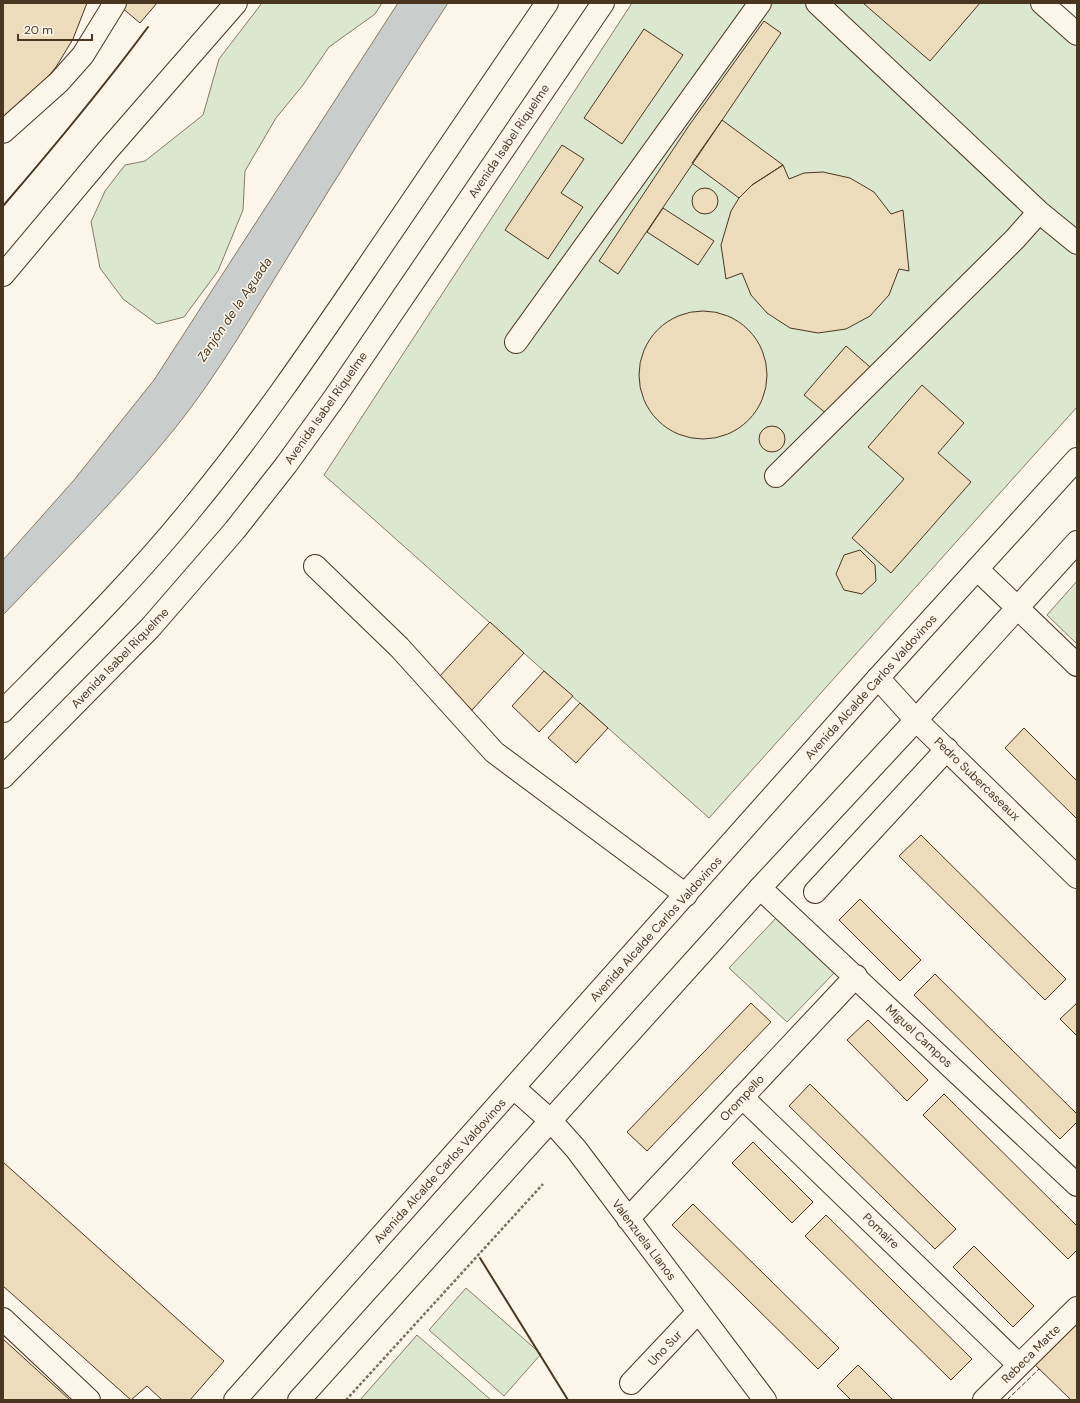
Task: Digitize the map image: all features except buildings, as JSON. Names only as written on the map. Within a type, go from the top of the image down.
[{"type":"main road","points":[[3,132],[59,82],[83,55],[115,3]]},
{"type":"main road","points":[[3,275],[102,156],[236,3]]},
{"type":"main road","points":[[3,711],[104,608],[152,556],[244,443],[293,376],[547,3]]},
{"type":"main road","name":"Avenida Isabel Riquelme","points":[[3,777],[150,628],[235,530],[277,476],[335,397],[603,3]]},
{"type":"main road","points":[[516,342],[760,3]]},
{"type":"main road","points":[[817,3],[1039,212],[1077,243]]},
{"type":"main road","points":[[1042,3],[1077,34]]},
{"type":"main road","points":[[776,476],[1015,239],[1039,212]]},
{"type":"main road","name":"Avenida Alcalde Carlos Valdovinos","points":[[234,1400],[514,1088],[878,678],[1077,459]]},
{"type":"main road","points":[[299,1400],[760,888],[916,720],[1077,542]]},
{"type":"main road","points":[[315,566],[399,647],[494,752],[686,895]]},
{"type":"main road","points":[[977,569],[1077,665]]},
{"type":"main road","name":"Pedro Subercaseaux","points":[[878,678],[916,720],[1077,877]]},
{"type":"main road","points":[[815,892],[947,750]]},
{"type":"main road","name":"Miguel Campos","points":[[760,888],[856,976],[1077,1185]]},
{"type":"main road","name":"Orompello","points":[[628,1219],[856,976]]},
{"type":"main road","name":"Valenzuela Llanos","points":[[514,1088],[551,1121],[576,1149],[765,1400]]},
{"type":"main road","name":"Pomaire","points":[[742,1097],[1019,1365]]},
{"type":"main road","name":"Rebeca Matte","points":[[984,1400],[1077,1308]]},
{"type":"main road","name":"Uno Sur","points":[[631,1384],[698,1312]]},
{"type":"main road","points":[[3,1319],[89,1400]]},
{"type":"path","points":[[346,1400],[543,1184]]},
{"type":"green space","points":[[262,3],[382,3],[375,14],[329,47],[303,85],[276,118],[245,171],[243,210],[218,271],[184,317],[157,324],[123,299],[100,268],[91,222],[105,191],[125,165],[145,161],[203,115],[219,59]]},
{"type":"green space","points":[[632,3],[1029,3],[1077,45],[1077,407],[709,818],[324,475]]},
{"type":"green space","points":[[1077,581],[1077,644],[1047,615]]},
{"type":"green space","points":[[777,917],[835,972],[787,1022],[729,968]]},
{"type":"green space","points":[[466,1288],[541,1354],[504,1396],[429,1330]]},
{"type":"green space","points":[[417,1335],[491,1400],[360,1400]]},
{"type":"water","name":"Zanjón de la Aguada","points":[[398,3],[448,3],[207,386],[176,427],[135,476],[3,615],[3,560],[74,480],[154,380]]},
{"type":"fence","points":[[1007,1400],[1039,1369],[1040,1370]]},
{"type":"wall","points":[[3,206],[77,118],[148,27]]},
{"type":"wall","points":[[480,1258],[568,1400]]}]
